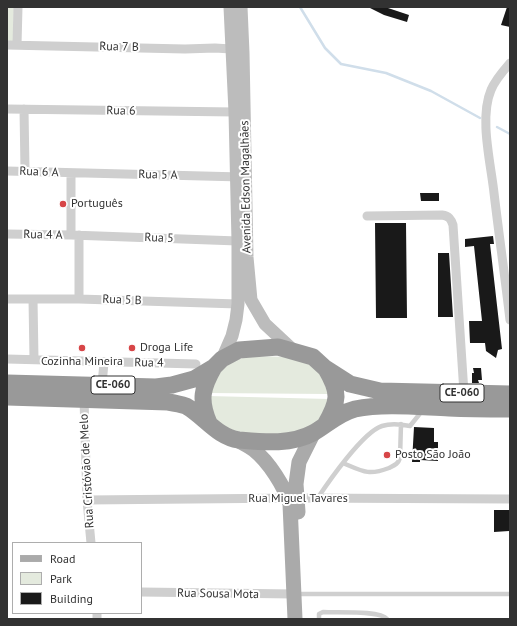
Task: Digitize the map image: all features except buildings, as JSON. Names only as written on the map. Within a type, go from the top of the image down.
[{"type":"highway","name":"CE-060","points":[[7,382],[156,386],[172,385],[194,379],[239,350],[248,348],[278,347],[313,357],[325,368],[350,384],[366,389],[380,391],[510,394]]},
{"type":"highway","points":[[209,423],[204,411],[202,394],[206,381],[218,363]]},
{"type":"highway","points":[[319,429],[335,406],[337,397],[334,383],[325,368]]},
{"type":"highway","name":"CE-060","points":[[7,397],[168,402],[184,406],[209,423],[217,431],[237,440],[295,440],[319,429],[340,415],[356,409],[399,406],[510,409]]},
{"type":"main road","points":[[304,619],[298,594],[291,512],[300,462],[319,429]]},
{"type":"main road","points":[[237,440],[254,450],[268,465],[285,490],[293,498]]},
{"type":"main road","points":[[294,619],[298,594]]},
{"type":"street","points":[[18,7],[18,45]]},
{"type":"street","name":"Avenida Edson Magalhães","points":[[218,363],[232,336],[238,304],[238,241],[241,177],[237,51],[230,7]]},
{"type":"street","name":"Avenida Edson Magalhães","points":[[241,7],[237,51],[235,112],[251,300],[265,324],[294,351]]},
{"type":"street","name":"Rua 7 B","points":[[7,45],[185,49],[215,48],[237,51]]},
{"type":"street","points":[[510,63],[490,91],[487,106],[485,133],[493,183],[510,320]]},
{"type":"street","name":"Rua 6","points":[[7,109],[235,112]]},
{"type":"street","points":[[24,109],[26,170]]},
{"type":"street","name":"Rua 6 A","points":[[7,171],[26,170],[71,173]]},
{"type":"street","points":[[71,173],[79,299]]},
{"type":"street","name":"Rua 5 A","points":[[71,173],[241,177]]},
{"type":"street","points":[[367,216],[442,215],[451,219],[453,225],[464,393]]},
{"type":"street","name":"Rua 4 A","points":[[7,234],[75,235]]},
{"type":"street","name":"Rua 5","points":[[75,235],[238,241]]},
{"type":"street","name":"Rua 5 B","points":[[7,299],[79,299],[238,304]]},
{"type":"street","points":[[33,299],[34,359]]},
{"type":"street","name":"Rua 4","points":[[7,359],[104,363],[196,364]]},
{"type":"street","points":[[102,384],[104,363]]},
{"type":"street","name":"Rua Cristóvão de Melo","points":[[84,399],[87,500],[91,542]]},
{"type":"street","name":"Rua Miguel Tavares","points":[[87,500],[293,498],[510,499]]},
{"type":"street","name":"Rua Sousa Mota","points":[[142,592],[298,594]]},
{"type":"lane","points":[[316,499],[343,463],[372,431],[387,424],[401,424],[410,426],[426,406]]},
{"type":"lane","points":[[343,463],[371,473],[378,472],[395,465],[399,462],[400,458],[401,424]]},
{"type":"lane","points":[[298,594],[510,594]]},
{"type":"lane","points":[[319,619],[319,614],[323,612],[374,613],[384,616],[387,619]]},
{"type":"green space","points":[[7,7],[14,7],[13,41],[7,41]]},
{"type":"green space","points":[[250,356],[292,357],[314,366],[321,373],[328,394],[209,393],[219,373],[224,368],[235,361]]},
{"type":"green space","points":[[208,396],[329,399],[324,415],[317,422],[294,435],[249,434],[229,429],[214,418]]},
{"type":"waterway","points":[[300,7],[325,48],[341,64],[386,73],[431,91],[480,118]]},
{"type":"waterway","points":[[497,127],[510,134]]},
{"type":"place","name":"Português","points":[[63,204]]},
{"type":"place","name":"Cozinha Mineira","points":[[82,348]]},
{"type":"place","name":"Droga Life","points":[[132,348]]},
{"type":"place","name":"Posto São João","points":[[387,455]]}]
